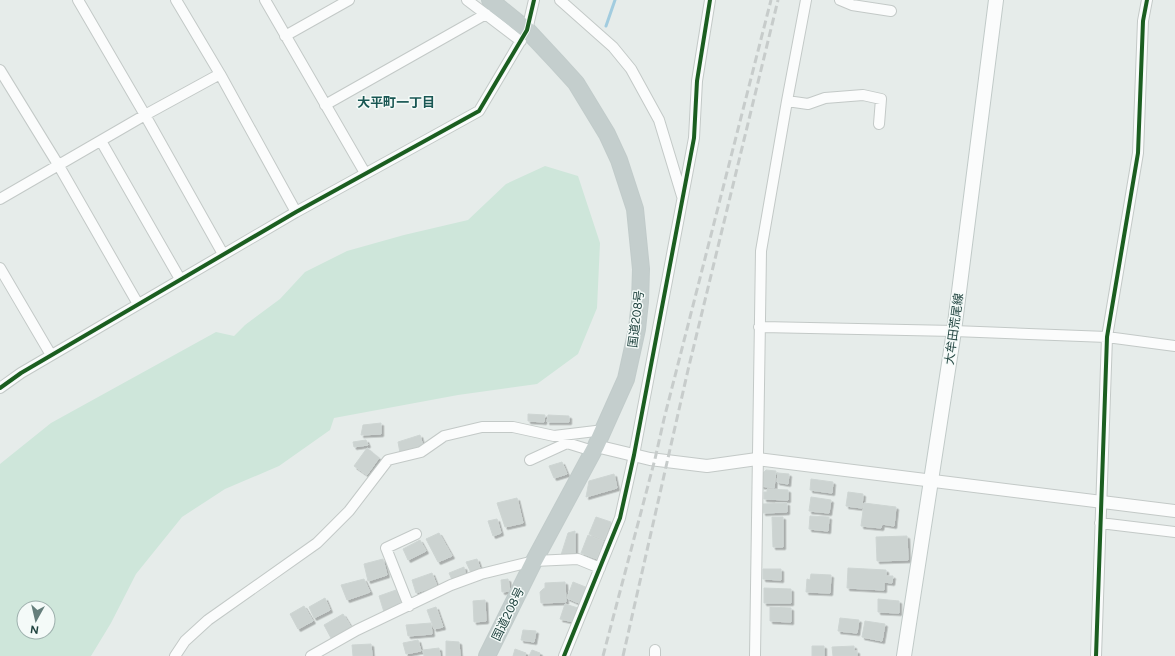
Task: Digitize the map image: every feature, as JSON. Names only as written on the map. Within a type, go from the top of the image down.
[{"type":"highway","name":"国道208号","points":[[487,656],[534,561],[604,430],[626,379],[637,329],[641,270],[635,209],[619,160],[607,134],[576,84],[524,35],[488,7]]},
{"type":"main road","name":"大牟田荒尾線","points":[[904,656],[954,331],[996,0]]},
{"type":"street","points":[[78,0],[223,254]]},
{"type":"street","points":[[176,0],[220,74],[296,212]]},
{"type":"street","points":[[265,0],[365,174]]},
{"type":"street","points":[[285,36],[349,0]]},
{"type":"street","points":[[467,0],[488,7]]},
{"type":"street","points":[[0,388],[21,373],[223,254],[479,111],[524,35],[534,0]]},
{"type":"street","points":[[560,0],[613,47],[631,69],[659,120],[683,198]]},
{"type":"street","points":[[564,656],[620,518],[634,455],[694,138],[697,81],[710,0]]},
{"type":"street","points":[[755,656],[761,251],[806,0]]},
{"type":"street","points":[[840,0],[852,5],[891,11]]},
{"type":"street","points":[[1096,656],[1107,337],[1138,154],[1143,21],[1147,0]]},
{"type":"street","points":[[325,105],[488,7]]},
{"type":"street","points":[[0,70],[59,166],[138,304]]},
{"type":"street","points":[[0,199],[145,115],[220,74]]},
{"type":"street","points":[[787,101],[808,104],[825,98],[863,94],[881,99],[879,124]]},
{"type":"street","points":[[101,141],[180,279]]},
{"type":"street","points":[[0,268],[51,355]]},
{"type":"street","points":[[759,327],[954,331],[1107,337],[1175,346]]},
{"type":"street","points":[[175,656],[185,641],[208,620],[317,543],[348,511],[388,460],[421,452],[444,436],[482,427],[513,427],[554,436],[604,430]]},
{"type":"street","points":[[530,460],[567,443],[594,449],[707,466],[758,459],[1175,511]]},
{"type":"street","points":[[1100,523],[1175,532]]},
{"type":"street","points":[[409,606],[386,548],[416,534]]},
{"type":"street","points":[[311,656],[357,630],[451,585],[480,574],[534,561],[578,559],[600,568]]},
{"type":"green space","points":[[545,166],[578,176],[600,243],[597,308],[578,354],[537,384],[458,395],[334,418],[330,430],[279,466],[225,489],[182,517],[136,574],[111,623],[91,656],[0,656],[0,464],[51,423],[216,332],[234,336],[245,325],[280,299],[305,272],[347,251],[404,235],[468,220],[506,184]]},
{"type":"building","points":[[528,414],[545,415],[544,422],[528,421]]},
{"type":"building","points":[[548,415],[569,416],[569,422],[547,422]]},
{"type":"building","points":[[381,423],[381,434],[361,435],[363,425]]},
{"type":"building","points":[[420,435],[423,446],[400,453],[398,442]]},
{"type":"building","points":[[366,440],[368,445],[354,447],[353,442]]},
{"type":"building","points":[[367,448],[379,458],[367,475],[354,466]]},
{"type":"building","points":[[562,462],[567,474],[554,478],[549,466]]},
{"type":"building","points":[[766,470],[776,471],[774,488],[761,486],[762,474]]},
{"type":"building","points":[[778,473],[789,474],[788,484],[777,482]]},
{"type":"building","points":[[614,474],[617,488],[586,497],[589,481]]},
{"type":"building","points":[[811,479],[833,482],[832,493],[810,490]]},
{"type":"building","points":[[767,489],[788,490],[788,500],[764,499],[764,492],[767,492]]},
{"type":"building","points":[[848,492],[863,494],[862,508],[846,506]]},
{"type":"building","points":[[811,497],[831,500],[829,513],[809,511]]},
{"type":"building","points":[[517,498],[523,523],[505,527],[497,503]]},
{"type":"building","points":[[787,503],[787,512],[763,513],[763,504]]},
{"type":"building","points":[[864,503],[896,507],[894,526],[882,524],[881,528],[861,526]]},
{"type":"building","points":[[810,516],[829,517],[828,531],[809,529]]},
{"type":"building","points":[[596,517],[611,522],[604,540],[589,534]]},
{"type":"building","points":[[772,517],[783,517],[783,547],[773,547]]},
{"type":"building","points":[[497,519],[501,533],[493,536],[488,521]]},
{"type":"building","points":[[575,531],[575,554],[561,555],[568,533]]},
{"type":"building","points":[[439,533],[452,556],[438,562],[426,539]]},
{"type":"building","points":[[588,535],[603,541],[597,559],[581,553]]},
{"type":"building","points":[[907,536],[908,560],[877,561],[876,537]]},
{"type":"building","points":[[420,540],[426,551],[408,560],[403,549]]},
{"type":"building","points":[[383,559],[387,575],[368,581],[364,564]]},
{"type":"building","points":[[477,559],[481,571],[472,575],[466,562]]},
{"type":"building","points":[[464,567],[466,578],[453,582],[449,573]]},
{"type":"building","points":[[848,568],[886,570],[886,576],[893,576],[892,583],[884,582],[884,590],[847,588]]},
{"type":"building","points":[[763,569],[781,569],[781,580],[763,579]]},
{"type":"building","points":[[432,573],[437,586],[416,593],[412,580]]},
{"type":"building","points":[[811,574],[831,575],[830,593],[806,592],[807,579],[810,580]]},
{"type":"building","points":[[364,579],[370,592],[347,600],[341,585]]},
{"type":"building","points":[[508,579],[510,591],[502,592],[501,580]]},
{"type":"building","points":[[565,582],[566,602],[541,603],[540,592],[545,588],[545,583]]},
{"type":"building","points":[[573,582],[588,588],[581,604],[567,598]]},
{"type":"building","points":[[764,588],[791,589],[791,603],[764,603]]},
{"type":"building","points":[[396,590],[402,604],[384,612],[379,596]]},
{"type":"building","points":[[325,598],[330,610],[314,618],[309,607]]},
{"type":"building","points":[[878,599],[899,601],[899,613],[878,612]]},
{"type":"building","points":[[485,600],[486,621],[474,622],[473,601]]},
{"type":"building","points":[[565,604],[578,608],[574,622],[560,619]]},
{"type":"building","points":[[304,606],[313,621],[298,629],[290,614]]},
{"type":"building","points":[[436,607],[443,627],[434,629],[427,610]]},
{"type":"building","points":[[770,607],[791,608],[791,622],[770,621]]},
{"type":"building","points":[[343,614],[351,627],[331,638],[324,625]]},
{"type":"building","points":[[840,618],[859,620],[857,633],[838,631]]},
{"type":"building","points":[[865,621],[885,624],[882,641],[862,637]]},
{"type":"building","points":[[431,623],[432,634],[408,636],[406,625]]},
{"type":"building","points":[[523,630],[536,631],[534,642],[521,640]]},
{"type":"building","points":[[418,640],[421,651],[406,654],[403,643]]},
{"type":"building","points":[[446,641],[459,642],[460,656],[446,656]]},
{"type":"building","points":[[371,644],[372,656],[353,656],[352,645]]},
{"type":"building","points":[[812,646],[824,646],[824,656],[812,656]]},
{"type":"building","points":[[854,646],[854,651],[857,651],[857,656],[833,656],[832,647]]},
{"type":"building","points":[[439,648],[440,656],[424,656],[423,650]]},
{"type":"building","points":[[515,649],[526,653],[525,656],[513,656]]},
{"type":"building","points":[[532,650],[540,653],[539,656],[529,656]]},
{"type":"waterway","points":[[606,26],[615,0]]},
{"type":"railway","points":[[603,656],[655,459],[771,0]]},
{"type":"railway","points":[[623,656],[688,370],[778,0]]},
{"type":"cycle path","points":[[0,388],[21,373],[296,212],[479,111],[527,30],[534,0]]},
{"type":"cycle path","points":[[564,656],[620,518],[634,455],[694,138],[697,81],[710,0]]},
{"type":"cycle path","points":[[1096,656],[1107,337],[1138,153],[1143,21],[1147,0]]},
{"type":"district","name":"大平町一丁目","points":[[396,102]]}]
